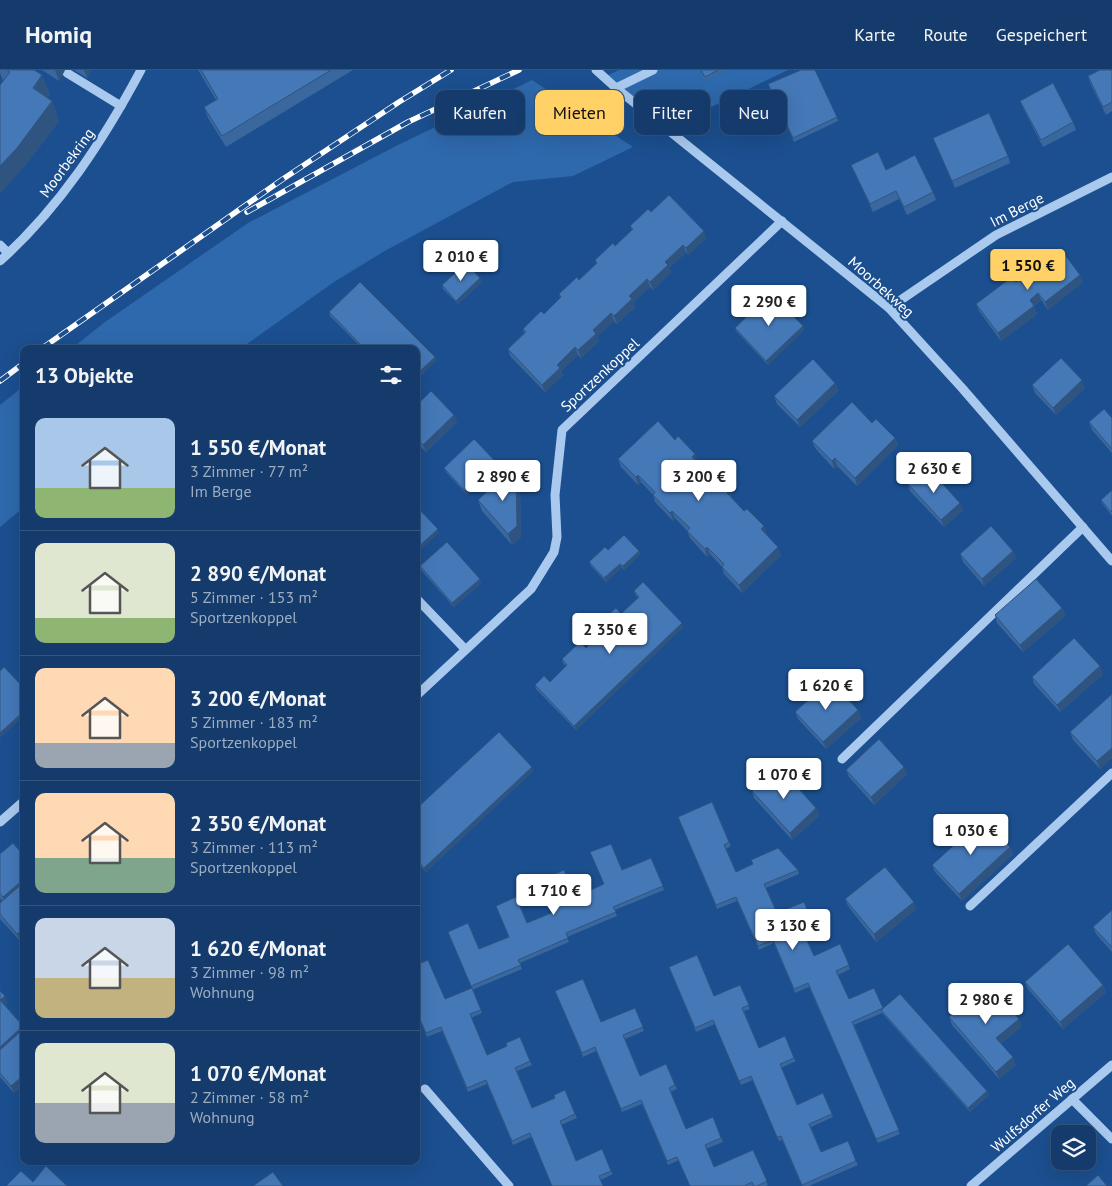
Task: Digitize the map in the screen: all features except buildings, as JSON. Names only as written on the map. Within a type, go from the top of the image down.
[{"type":"street","name":"Moorbekring","points":[[0,261],[64,194],[98,146],[141,70]]},
{"type":"street","name":"Moorbekweg","points":[[596,70],[889,308],[1112,561]]},
{"type":"street","points":[[616,88],[654,70]]},
{"type":"street","points":[[66,73],[121,106]]},
{"type":"street","name":"Im Berge","points":[[889,308],[996,235],[1112,178]]},
{"type":"street","name":"Sportzenkoppel","points":[[420,692],[531,589],[554,552],[557,537],[555,496],[562,430],[782,221]]},
{"type":"street","points":[[0,245],[8,253]]},
{"type":"street","points":[[842,760],[1083,527]]},
{"type":"street","points":[[420,602],[465,649]]},
{"type":"street","points":[[970,906],[1112,773]]},
{"type":"street","points":[[0,822],[20,804]]},
{"type":"street","name":"Wulfsdorfer Weg","points":[[971,1186],[1112,1065]]},
{"type":"street","points":[[425,1089],[509,1186]]},
{"type":"street","points":[[1072,1099],[1112,1140]]},
{"type":"shaded area","points":[[619,70],[788,70],[747,90],[720,90],[720,103],[710,108],[710,90],[634,90],[634,102],[624,94],[624,90],[620,90],[604,77]]},
{"type":"shaded area","points":[[532,80],[547,90],[535,90],[535,135],[615,135],[633,147],[573,176],[513,182],[383,252],[334,282],[246,345],[76,345],[105,322],[248,223],[435,127],[435,135],[525,135],[525,90],[511,90]]},
{"type":"shaded area","points":[[20,389],[20,510],[0,527],[0,405]]},
{"type":"railway","points":[[47,345],[283,179],[451,70]]},
{"type":"railway","points":[[247,212],[408,122],[519,70]]},
{"type":"railway","points":[[0,381],[20,366]]}]
